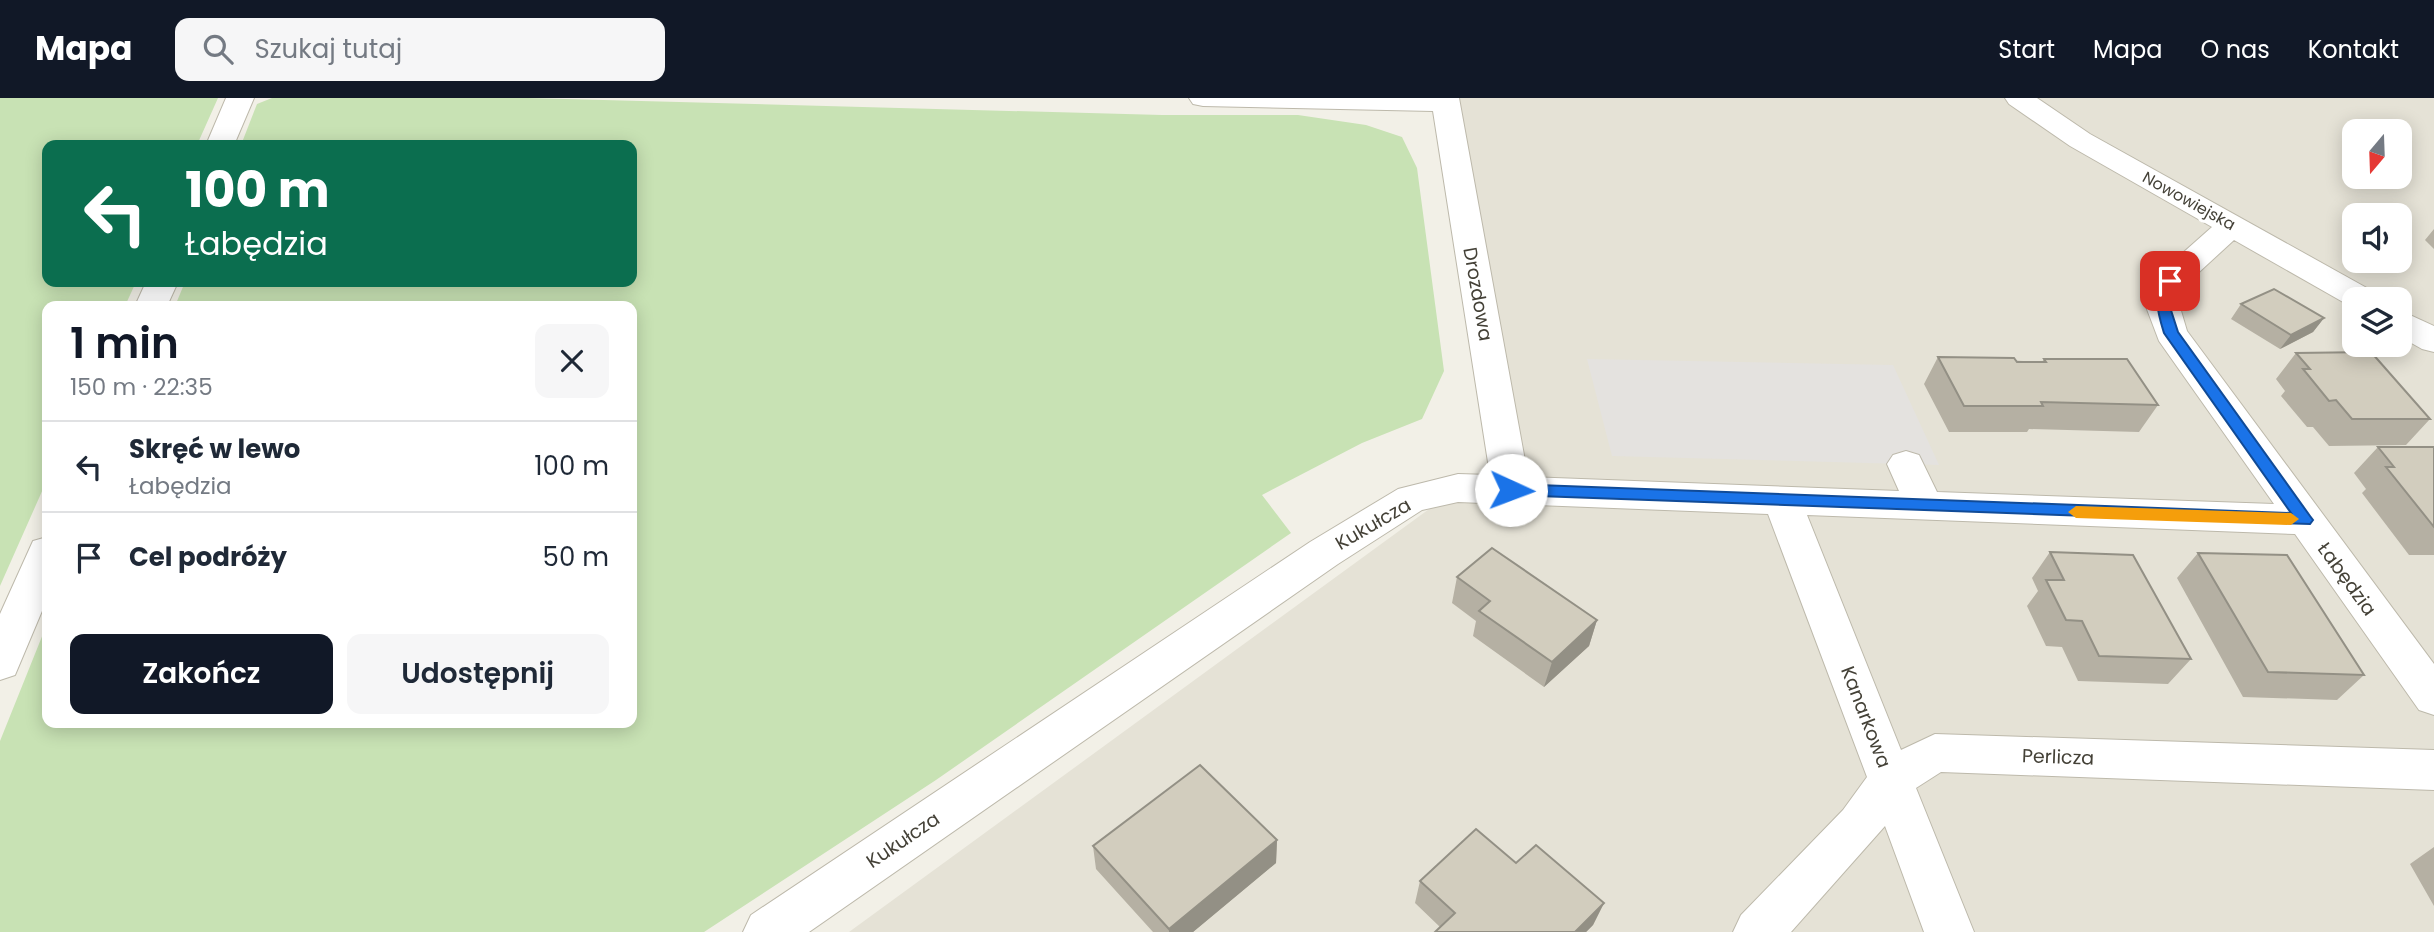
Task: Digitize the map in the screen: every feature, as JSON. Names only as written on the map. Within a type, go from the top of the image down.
[{"type":"street","points":[[222,140],[240,98]]},
{"type":"street","points":[[1203,98],[1445,101]]},
{"type":"street","name":"Nowowiejska","points":[[2020,98],[2080,140],[2342,288]]},
{"type":"street","name":"Drozdowa","points":[[1445,101],[1511,490]]},
{"type":"street","name":"Łabędzia","points":[[2233,225],[2170,281],[2162,304],[2171,333],[2434,697]]},
{"type":"street","points":[[2412,328],[2434,341]]},
{"type":"street","points":[[1906,464],[1925,506]]},
{"type":"street","name":"Kukułcza","points":[[768,932],[1324,553],[1411,499],[1458,488],[2305,520]]},
{"type":"street","name":"Kanarkowa","points":[[1783,502],[1949,932]]},
{"type":"street","points":[[0,663],[42,564]]},
{"type":"street","name":"Perlicza","points":[[1758,932],[1858,825],[1891,780],[1935,753],[2434,770]]},
{"type":"shaded area","points":[[1203,98],[2434,98],[2434,932],[849,932],[1458,488],[1511,489],[1446,104]]},
{"type":"shaded area","points":[[1587,359],[1893,365],[1939,465],[1612,456]]},
{"type":"green space","points":[[0,98],[218,98],[199,140],[42,140],[42,287],[134,287],[127,301],[42,301],[42,491],[0,586]]},
{"type":"green space","points":[[272,98],[528,98],[1162,115],[1298,115],[1366,125],[1402,137],[1417,168],[1444,371],[1422,419],[1362,443],[1262,495],[1291,533],[936,780],[704,932],[0,932],[0,741],[42,636],[42,728],[637,728],[637,301],[177,301],[183,287],[637,287],[637,140],[243,140],[257,104]]},
{"type":"building","points":[[2274,289],[2324,318],[2291,335],[2241,304]]},
{"type":"building","points":[[2342,352],[2342,357],[2375,357],[2430,419],[2352,419],[2336,400],[2329,401],[2303,369],[2310,369],[2296,353]]},
{"type":"building","points":[[1938,357],[2014,358],[2017,362],[2046,362],[2044,359],[2127,359],[2158,405],[2041,402],[2043,406],[1964,406]]},
{"type":"building","points":[[2378,447],[2434,447],[2434,527],[2386,467],[2394,467]]},
{"type":"building","points":[[1492,548],[1597,620],[1552,662],[1479,611],[1490,601],[1457,577]]},
{"type":"building","points":[[2050,552],[2133,555],[2191,659],[2099,656],[2082,621],[2066,620],[2046,580],[2064,580]]},
{"type":"building","points":[[2198,553],[2287,555],[2364,675],[2268,672]]},
{"type":"building","points":[[1200,765],[1277,840],[1169,929],[1093,846]]},
{"type":"building","points":[[1476,829],[1516,863],[1536,845],[1604,903],[1575,932],[1435,932],[1455,913],[1420,881]]},
{"type":"slow traffic","points":[[2076,512],[2291,519]]},
{"type":"route","points":[[1511,490],[2305,520],[2171,333],[2162,304],[2170,281]]}]
